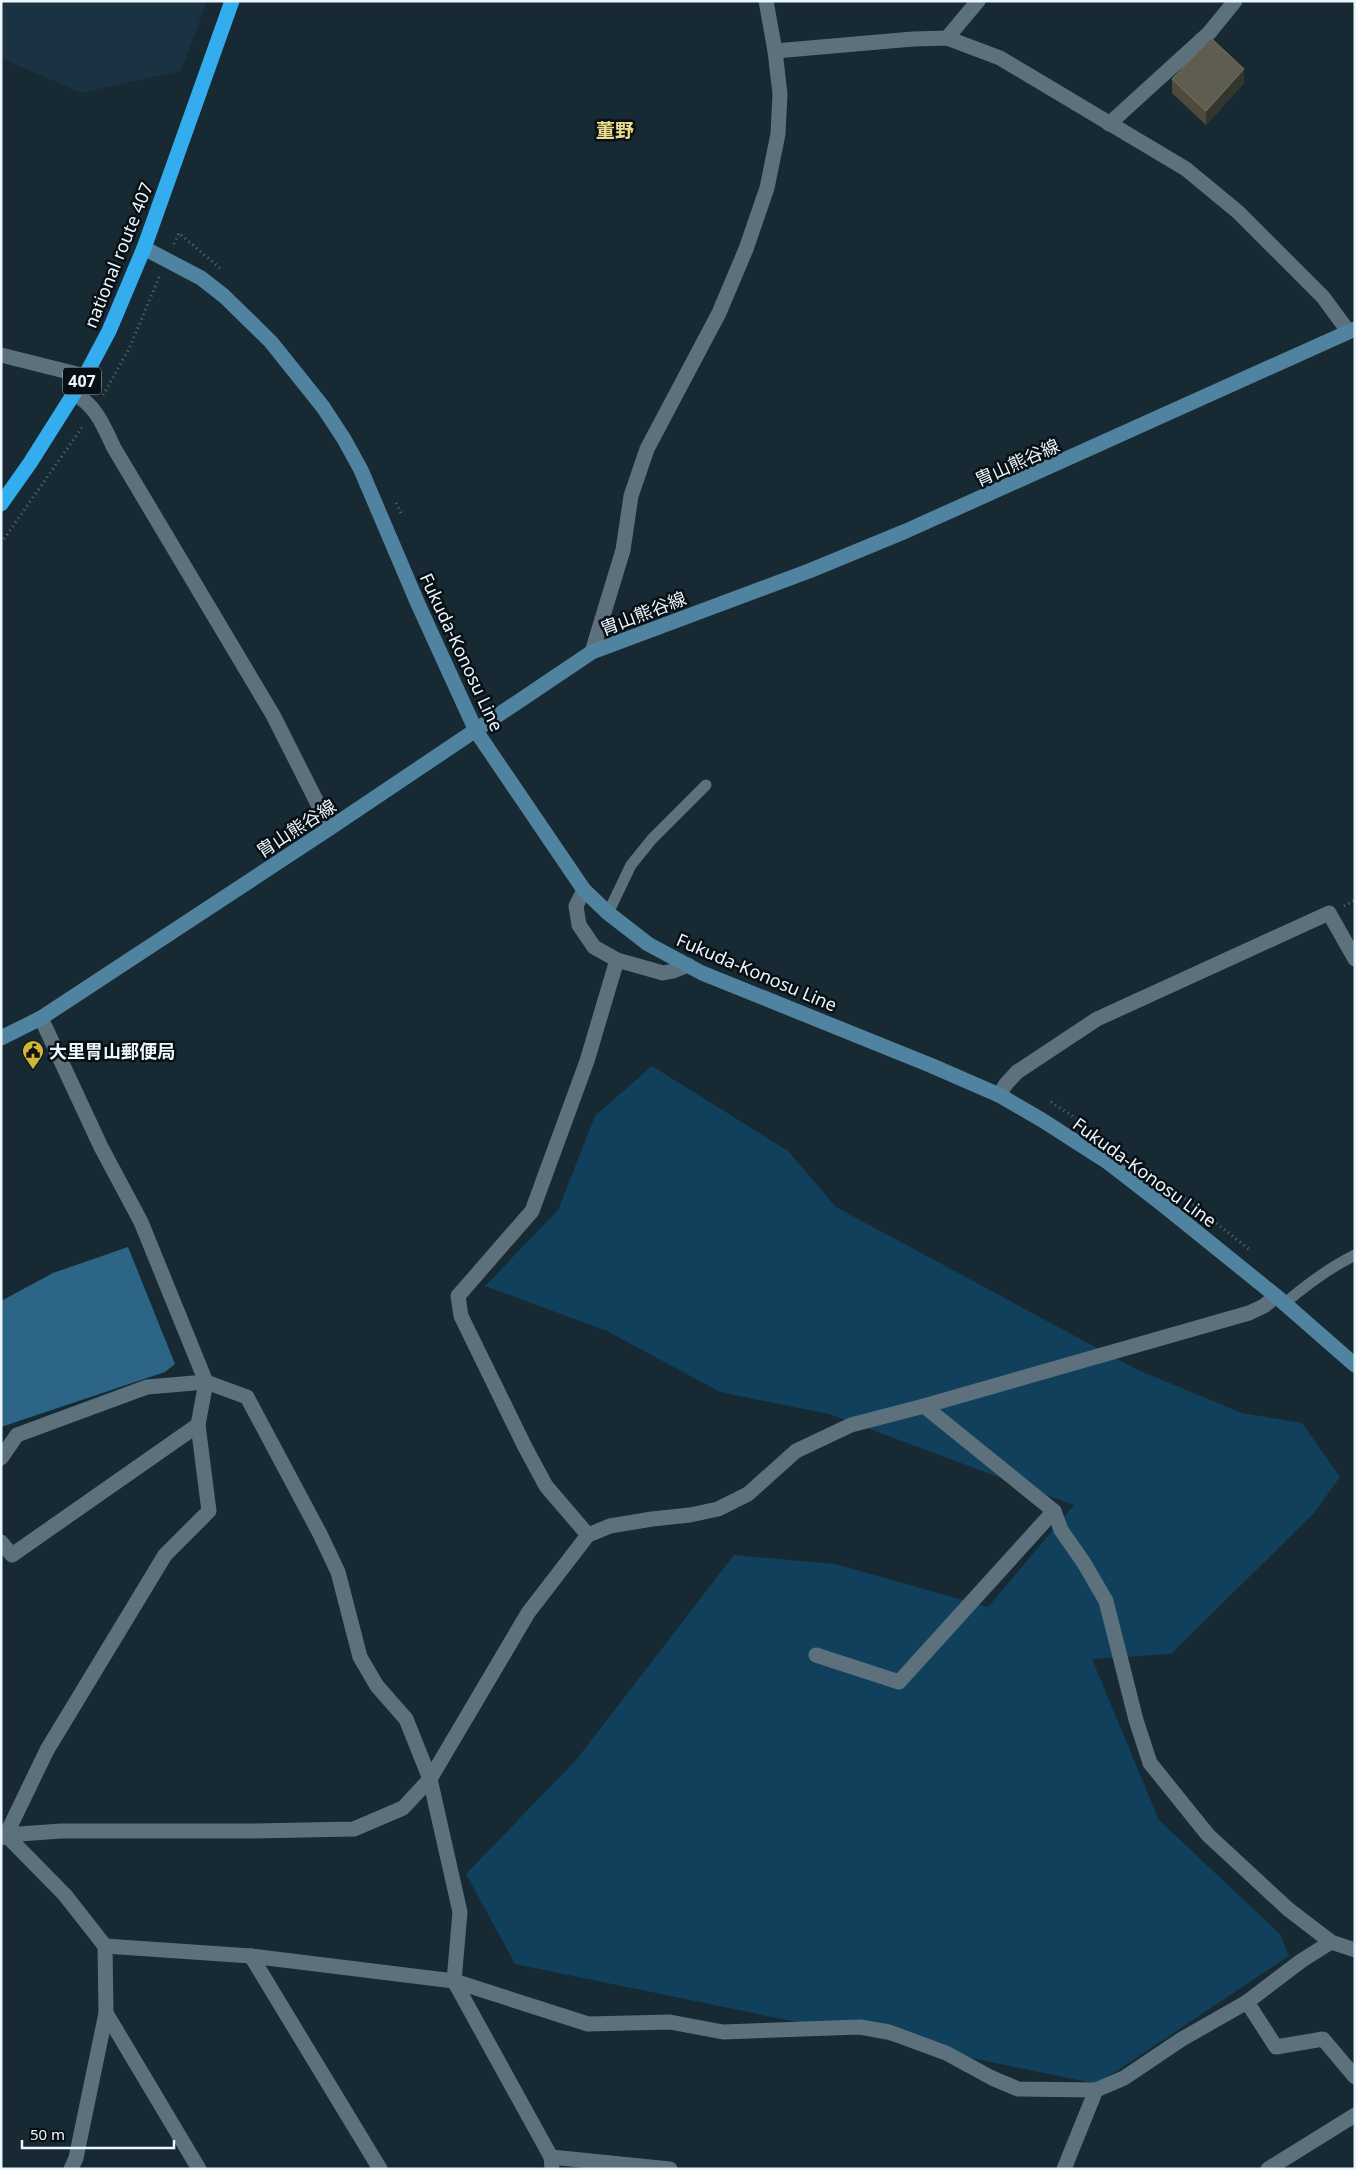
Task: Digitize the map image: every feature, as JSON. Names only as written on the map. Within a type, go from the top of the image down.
[{"type":"highway","name":"national route 407","points":[[1,504],[86,376],[109,331],[144,248],[232,1]]},
{"type":"main road","name":"Fukuda-Konosu Line","points":[[144,248],[201,278],[224,296],[271,342],[324,407],[360,470],[476,731],[584,890],[608,914],[648,944],[702,973],[930,1065],[999,1095],[1109,1163],[1280,1300],[1355,1365]]},
{"type":"main road","name":"胄山熊谷線","points":[[1,1038],[41,1018],[330,828],[592,652],[809,571],[906,531],[1351,330]]},
{"type":"street","points":[[592,652],[623,550],[631,496],[647,449],[719,313],[746,249],[767,188],[778,134],[780,102],[775,50],[766,1]]},
{"type":"street","points":[[947,38],[978,1]]},
{"type":"street","points":[[1109,124],[1209,34],[1235,1]]},
{"type":"street","points":[[775,50],[947,38],[1000,58],[1186,169],[1238,212],[1323,298],[1351,330]]},
{"type":"street","points":[[1,355],[86,376]]},
{"type":"street","points":[[74,394],[84,399],[94,409],[114,448],[274,715],[330,828]]},
{"type":"street","points":[[584,890],[576,906],[579,925],[594,947],[617,960],[663,973],[688,966]]},
{"type":"street","points":[[999,1095],[1017,1072],[1097,1019],[1329,913],[1355,959]]},
{"type":"street","points":[[588,1535],[546,1486],[461,1316],[458,1296],[532,1211],[587,1061],[617,960]]},
{"type":"street","points":[[4,1836],[47,1750],[165,1555],[209,1511],[198,1425],[206,1382],[141,1222],[101,1147],[41,1018]]},
{"type":"street","points":[[4,1836],[61,1830],[252,1831],[354,1829],[403,1808],[430,1779],[528,1613],[588,1535],[610,1526],[652,1519],[690,1516],[718,1509],[748,1494],[796,1451],[851,1425],[1249,1313],[1280,1300]]},
{"type":"street","points":[[1,1458],[17,1435],[147,1387],[206,1382],[247,1397],[320,1534],[338,1572],[360,1657],[377,1686],[406,1719],[430,1779],[460,1912],[454,1981],[552,2163],[670,2169]]},
{"type":"street","points":[[924,1406],[1054,1511],[1061,1530],[1084,1563],[1106,1601],[1136,1720],[1150,1764],[1208,1835],[1288,1909],[1332,1942],[1355,1950]]},
{"type":"street","points":[[1,1542],[12,1556],[198,1425]]},
{"type":"street","points":[[816,1655],[899,1682],[1054,1511]]},
{"type":"street","points":[[4,1836],[65,1895],[105,1946],[106,2013],[76,2158],[71,2169]]},
{"type":"street","points":[[105,1946],[251,1956],[454,1981],[588,2024],[670,2022],[723,2032],[860,2027],[889,2032],[946,2053],[992,2078],[1018,2089],[1096,2090],[1124,2078],[1182,2039],[1246,2002],[1301,1961],[1332,1942]]},
{"type":"street","points":[[251,1956],[380,2169]]},
{"type":"street","points":[[1246,2002],[1276,2047],[1323,2038],[1355,2077]]},
{"type":"street","points":[[106,2013],[199,2169]]},
{"type":"street","points":[[1064,2169],[1096,2090]]},
{"type":"street","points":[[1268,2169],[1355,2115]]},
{"type":"lane","points":[[608,914],[631,865],[652,839],[706,785]]},
{"type":"lane","points":[[1280,1300],[1298,1292],[1338,1264],[1355,1255]]},
{"type":"path","points":[[101,397],[129,349],[151,294]]},
{"type":"path","points":[[1,543],[87,421]]},
{"type":"shaded area","points":[[1,1],[207,1],[181,71],[81,93],[1,58]]},
{"type":"shaded area","points":[[652,1066],[788,1151],[836,1207],[1138,1370],[1242,1413],[1302,1423],[1340,1477],[1314,1513],[1171,1654],[1092,1659],[1159,1820],[1280,1934],[1289,1956],[1097,2084],[515,1964],[466,1874],[576,1760],[734,1555],[835,1564],[988,1607],[1074,1505],[829,1414],[720,1392],[607,1331],[485,1286],[558,1210],[595,1116]]},
{"type":"shaded area","points":[[128,1247],[175,1364],[165,1372],[1,1427],[1,1301],[53,1273]]},
{"type":"building","points":[[1211,38],[1244,69],[1206,111],[1172,79]]},
{"type":"place","name":"大里冑山郵便局","points":[[33,1070]]},
{"type":"district","name":"董野","points":[[615,130]]}]
